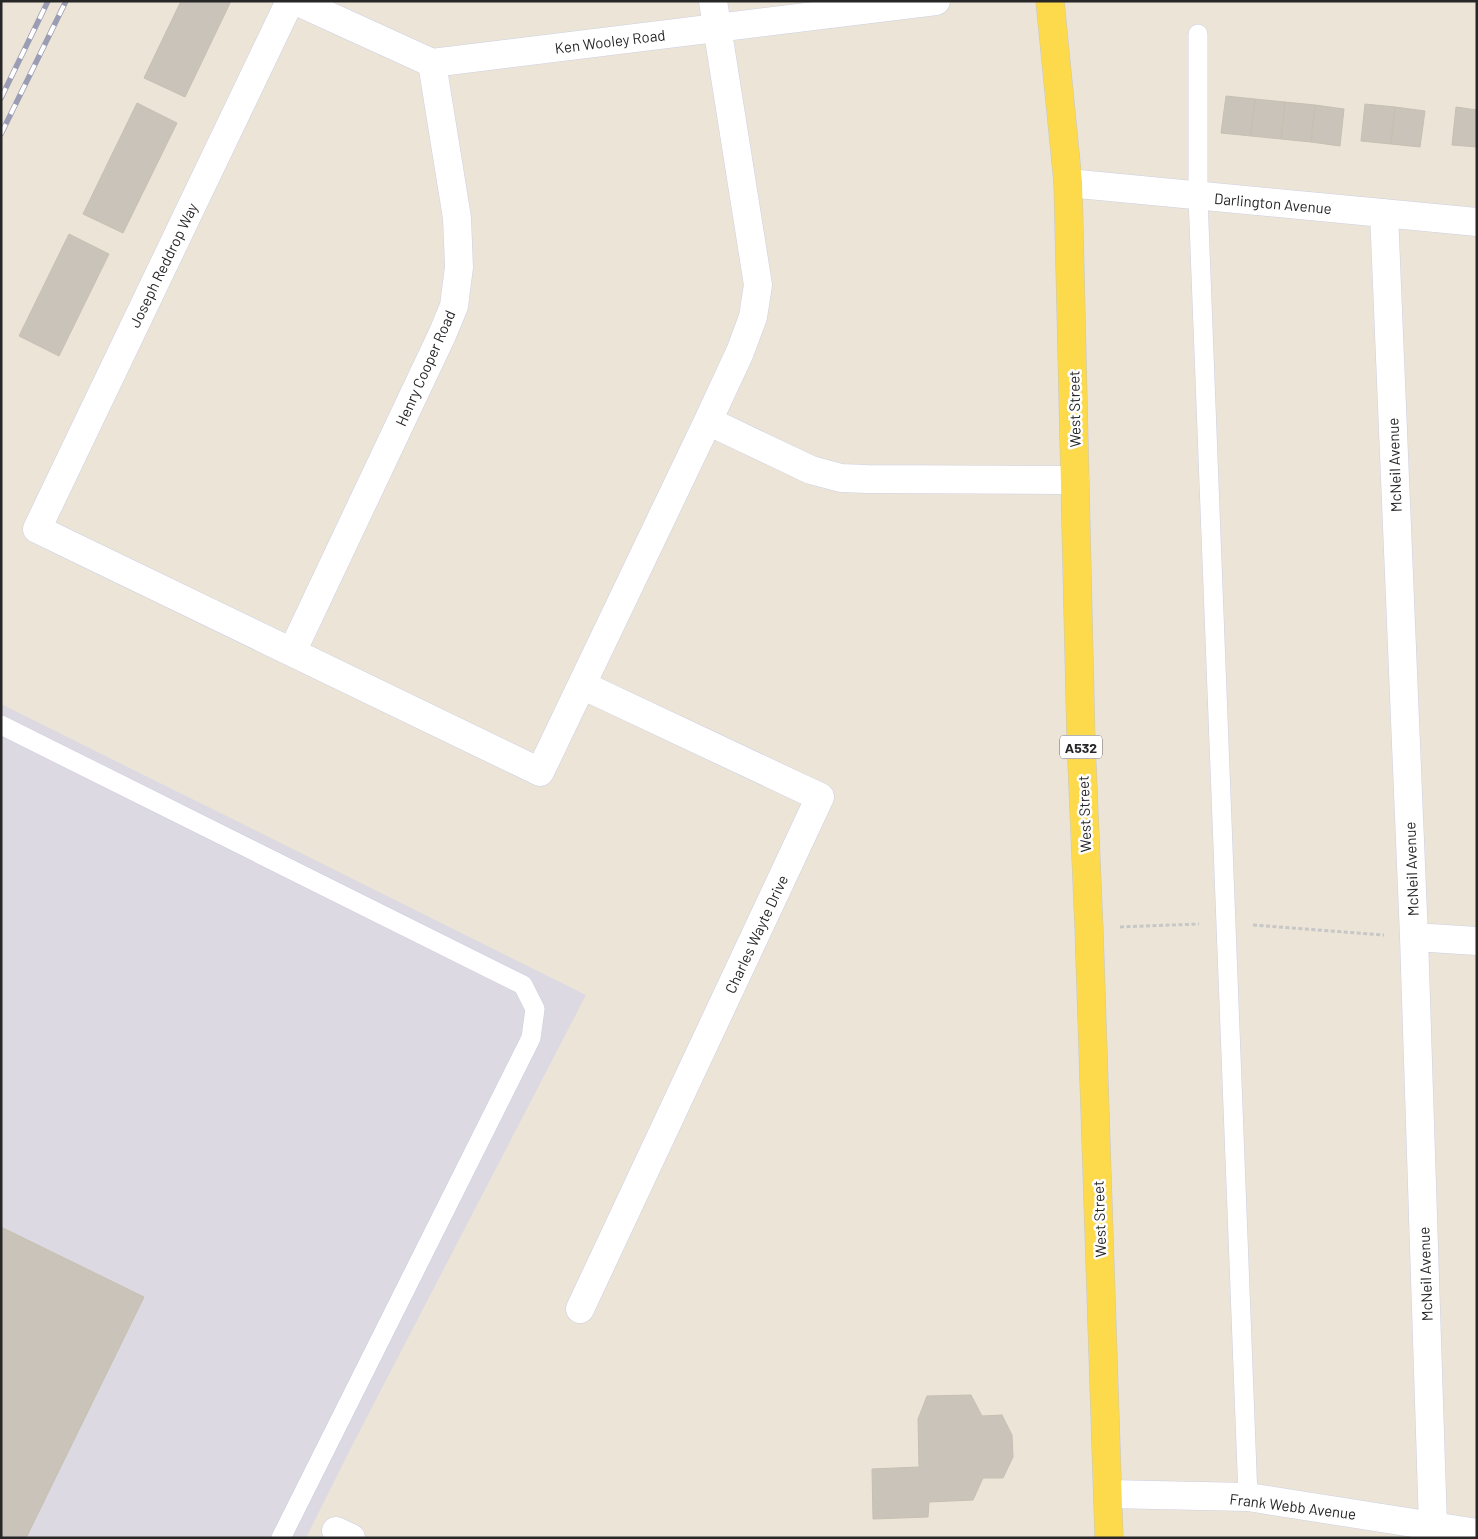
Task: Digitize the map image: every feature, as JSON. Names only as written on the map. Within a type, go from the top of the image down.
[{"type":"main road","name":"West Street","points":[[1050,1],[1068,183],[1081,741],[1109,1538]]},
{"type":"street","name":"Joseph Reddrop Way","points":[[290,1],[37,529],[292,652]]},
{"type":"street","points":[[296,1],[432,63]]},
{"type":"street","name":"Ken Wooley Road","points":[[432,63],[715,14],[936,1]]},
{"type":"street","points":[[292,652],[540,772],[708,421],[740,352],[753,317],[758,285],[715,14]]},
{"type":"street","name":"Henry Cooper Road","points":[[292,652],[438,344],[454,306],[459,267],[457,218],[432,63]]},
{"type":"street","name":"Darlington Avenue","points":[[1068,183],[1198,197],[1477,222]]},
{"type":"street","name":"McNeil Avenue","points":[[1384,213],[1414,937],[1433,1526]]},
{"type":"street","points":[[708,421],[811,470],[841,478],[866,480],[1075,480]]},
{"type":"street","name":"Charles Wayte Drive","points":[[580,1308],[820,797],[582,685]]},
{"type":"street","points":[[1414,937],[1477,941]]},
{"type":"street","name":"Frank Webb Avenue","points":[[1108,1494],[1248,1498],[1477,1533]]},
{"type":"lane","points":[[1198,34],[1198,197],[1248,1498]]},
{"type":"lane","points":[[1,725],[523,985],[535,1009],[531,1038],[281,1538]]},
{"type":"shaded area","points":[[1,704],[586,995],[306,1538],[1,1538]]},
{"type":"building","points":[[181,1],[231,1],[185,97],[144,78]]},
{"type":"building","points":[[1226,96],[1255,99],[1251,136],[1221,133]]},
{"type":"building","points":[[1255,99],[1285,102],[1281,139],[1251,136]]},
{"type":"building","points":[[1285,102],[1315,105],[1311,142],[1281,139]]},
{"type":"building","points":[[137,103],[177,123],[123,233],[83,214]]},
{"type":"building","points":[[1365,104],[1395,107],[1391,144],[1361,141]]},
{"type":"building","points":[[1315,105],[1344,109],[1340,146],[1311,142]]},
{"type":"building","points":[[1395,107],[1425,111],[1420,147],[1391,144]]},
{"type":"building","points":[[1456,107],[1477,110],[1477,147],[1452,145]]},
{"type":"building","points":[[69,234],[109,254],[59,356],[19,336]]},
{"type":"building","points":[[1,1227],[144,1297],[26,1538],[1,1538]]},
{"type":"building","points":[[971,1395],[982,1416],[1002,1415],[1012,1435],[1013,1457],[1003,1478],[983,1478],[973,1500],[929,1502],[928,1517],[873,1519],[872,1469],[919,1467],[918,1419],[927,1396]]},
{"type":"railway","points":[[1,98],[48,1]]},
{"type":"railway","points":[[1,134],[66,1]]}]
